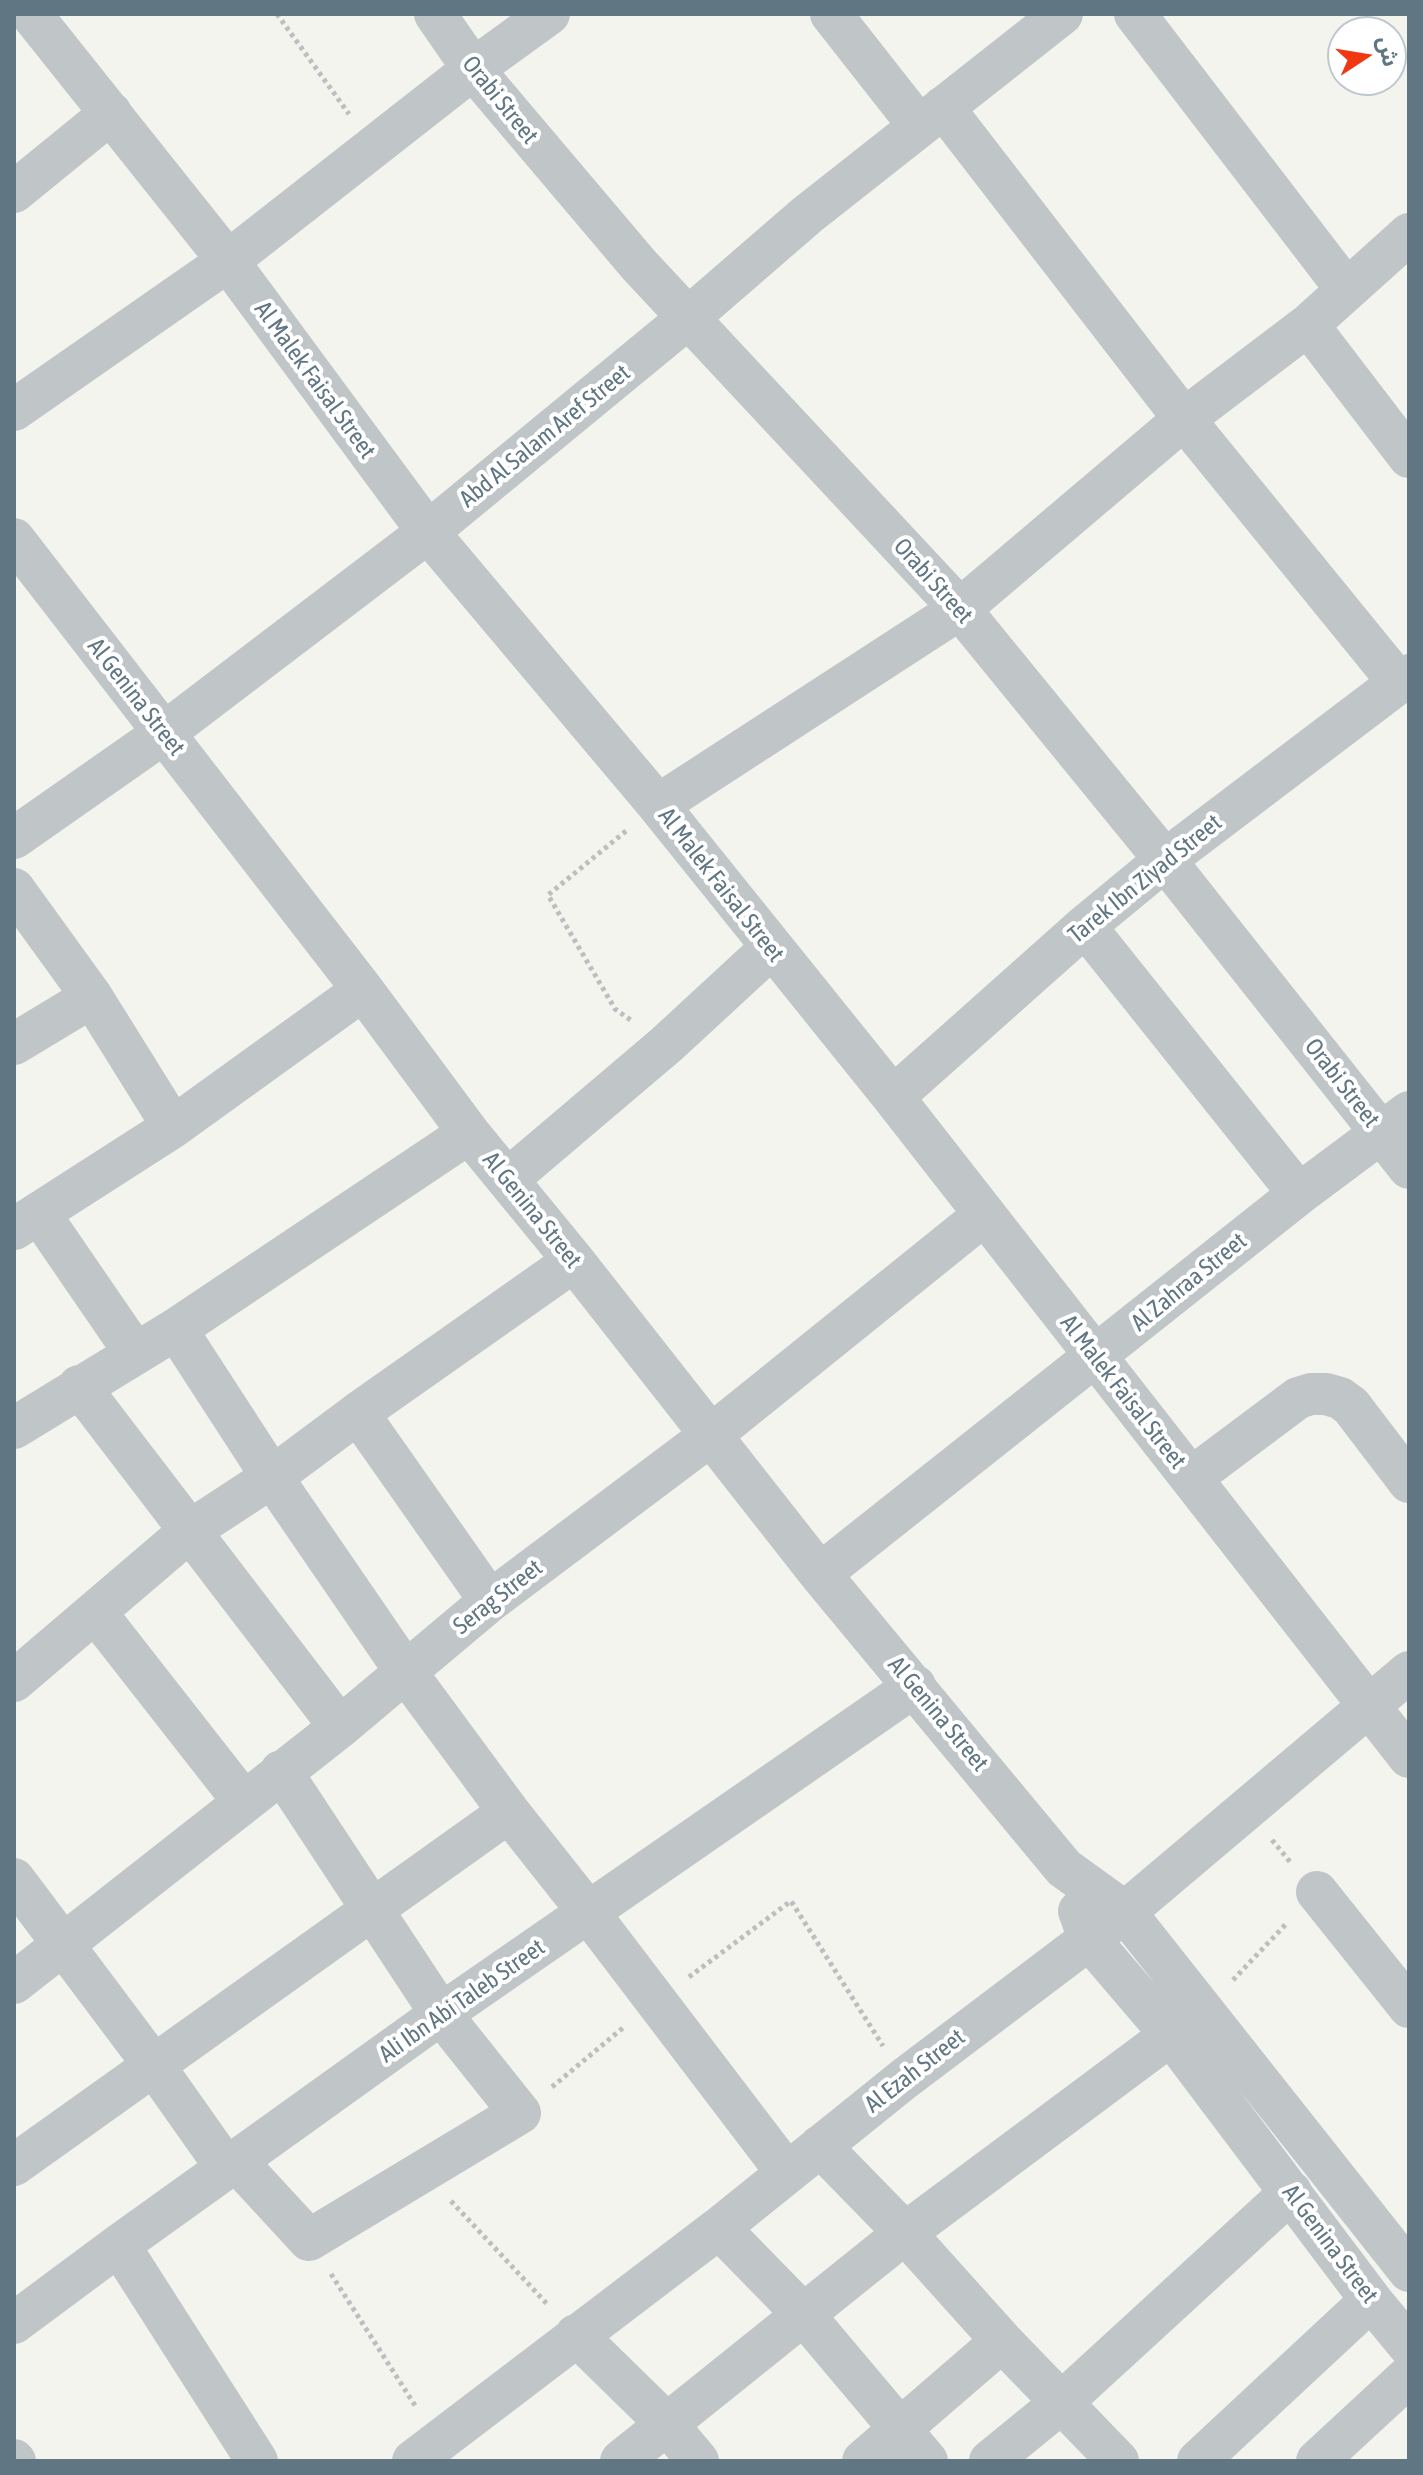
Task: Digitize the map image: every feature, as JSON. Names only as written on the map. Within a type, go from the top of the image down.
[{"type":"street","name":"Al Malek Faisal Street","points":[[31,14],[228,261],[428,532],[658,805],[893,1097],[1409,1757]]},
{"type":"street","name":"Orabi Street","points":[[435,14],[473,69],[639,265],[960,609],[1165,860],[1396,1123],[1409,1168]]},
{"type":"street","points":[[14,410],[228,261],[473,69],[549,14]]},
{"type":"street","points":[[831,14],[931,117],[1404,679]]},
{"type":"street","name":"Abd Al Salam Aref Street","points":[[14,838],[164,733],[428,532],[688,318],[807,215],[1062,14]]},
{"type":"street","points":[[1135,14],[1346,289]]},
{"type":"street","points":[[14,192],[111,113]]},
{"type":"street","points":[[658,805],[960,609],[1184,419],[1308,325],[1409,234]]},
{"type":"street","points":[[1308,325],[1409,457]]},
{"type":"street","name":"Al Genina Street","points":[[14,539],[363,990],[469,1133],[574,1261],[820,1574],[1064,1868],[1125,1912],[1188,2023],[1291,2192],[1409,2346]]},
{"type":"street","name":"Tarek Ibn Ziyad Street","points":[[893,1097],[1085,926],[1165,860],[1404,679]]},
{"type":"street","points":[[14,889],[92,997],[173,1127]]},
{"type":"street","points":[[1085,926],[1299,1194]]},
{"type":"street","points":[[508,1179],[667,1044],[771,948]]},
{"type":"street","points":[[135,1353],[27,1221],[173,1127],[363,990]]},
{"type":"street","points":[[14,1044],[92,997]]},
{"type":"street","name":"Al Zahraa Street","points":[[820,1574],[1299,1194],[1396,1123]]},
{"type":"street","points":[[18,1415],[79,1386],[176,1329],[469,1133]]},
{"type":"street","name":"Serag Street","points":[[14,1983],[340,1727],[490,1601],[711,1435],[984,1215]]},
{"type":"street","points":[[14,1681],[191,1530],[272,1477],[574,1261]]},
{"type":"street","points":[[176,1329],[272,1477],[405,1671],[509,1812],[787,2173]]},
{"type":"street","points":[[79,1386],[340,1727]]},
{"type":"street","points":[[1191,1478],[1298,1398],[1326,1394],[1340,1398],[1351,1406],[1409,1482]]},
{"type":"street","points":[[358,1413],[490,1601]]},
{"type":"street","points":[[96,1613],[244,1802]]},
{"type":"street","name":"Al Ezah Street","points":[[435,2455],[576,2335],[719,2228],[904,2079],[1125,1912],[1409,1672]]},
{"type":"street","name":"Ali Ibn Abi Taleb Street","points":[[14,2323],[441,2014],[915,1686]]},
{"type":"street","points":[[14,1879],[232,2165],[309,2240],[520,2113],[441,2014],[281,1771]]},
{"type":"street","points":[[14,2165],[509,1812]]},
{"type":"street","name":"Al Genina Street","points":[[1064,1868],[1089,1939],[1188,2023],[1409,2271]]},
{"type":"street","points":[[1317,1892],[1409,2007]]},
{"type":"street","points":[[621,2461],[905,2233],[1188,2023]]},
{"type":"street","points":[[820,2146],[1118,2461]]},
{"type":"street","points":[[990,2461],[1061,2403],[1291,2192]]},
{"type":"street","points":[[719,2228],[804,2315],[927,2461]]},
{"type":"street","points":[[119,2245],[257,2461]]},
{"type":"street","points":[[1198,2461],[1371,2300]]},
{"type":"street","points":[[576,2335],[667,2424],[698,2461]]},
{"type":"street","points":[[863,2461],[1002,2341]]},
{"type":"street","points":[[1317,2461],[1409,2376]]},
{"type":"path","points":[[277,14],[373,148]]},
{"type":"path","points":[[658,805],[548,895],[615,1009],[667,1044]]},
{"type":"path","points":[[1188,2023],[1317,1892],[1245,1809]]},
{"type":"path","points":[[520,2113],[655,2002],[791,1901],[904,2079]]},
{"type":"path","points":[[423,2171],[576,2335]]},
{"type":"path","points":[[309,2240],[435,2455]]}]
